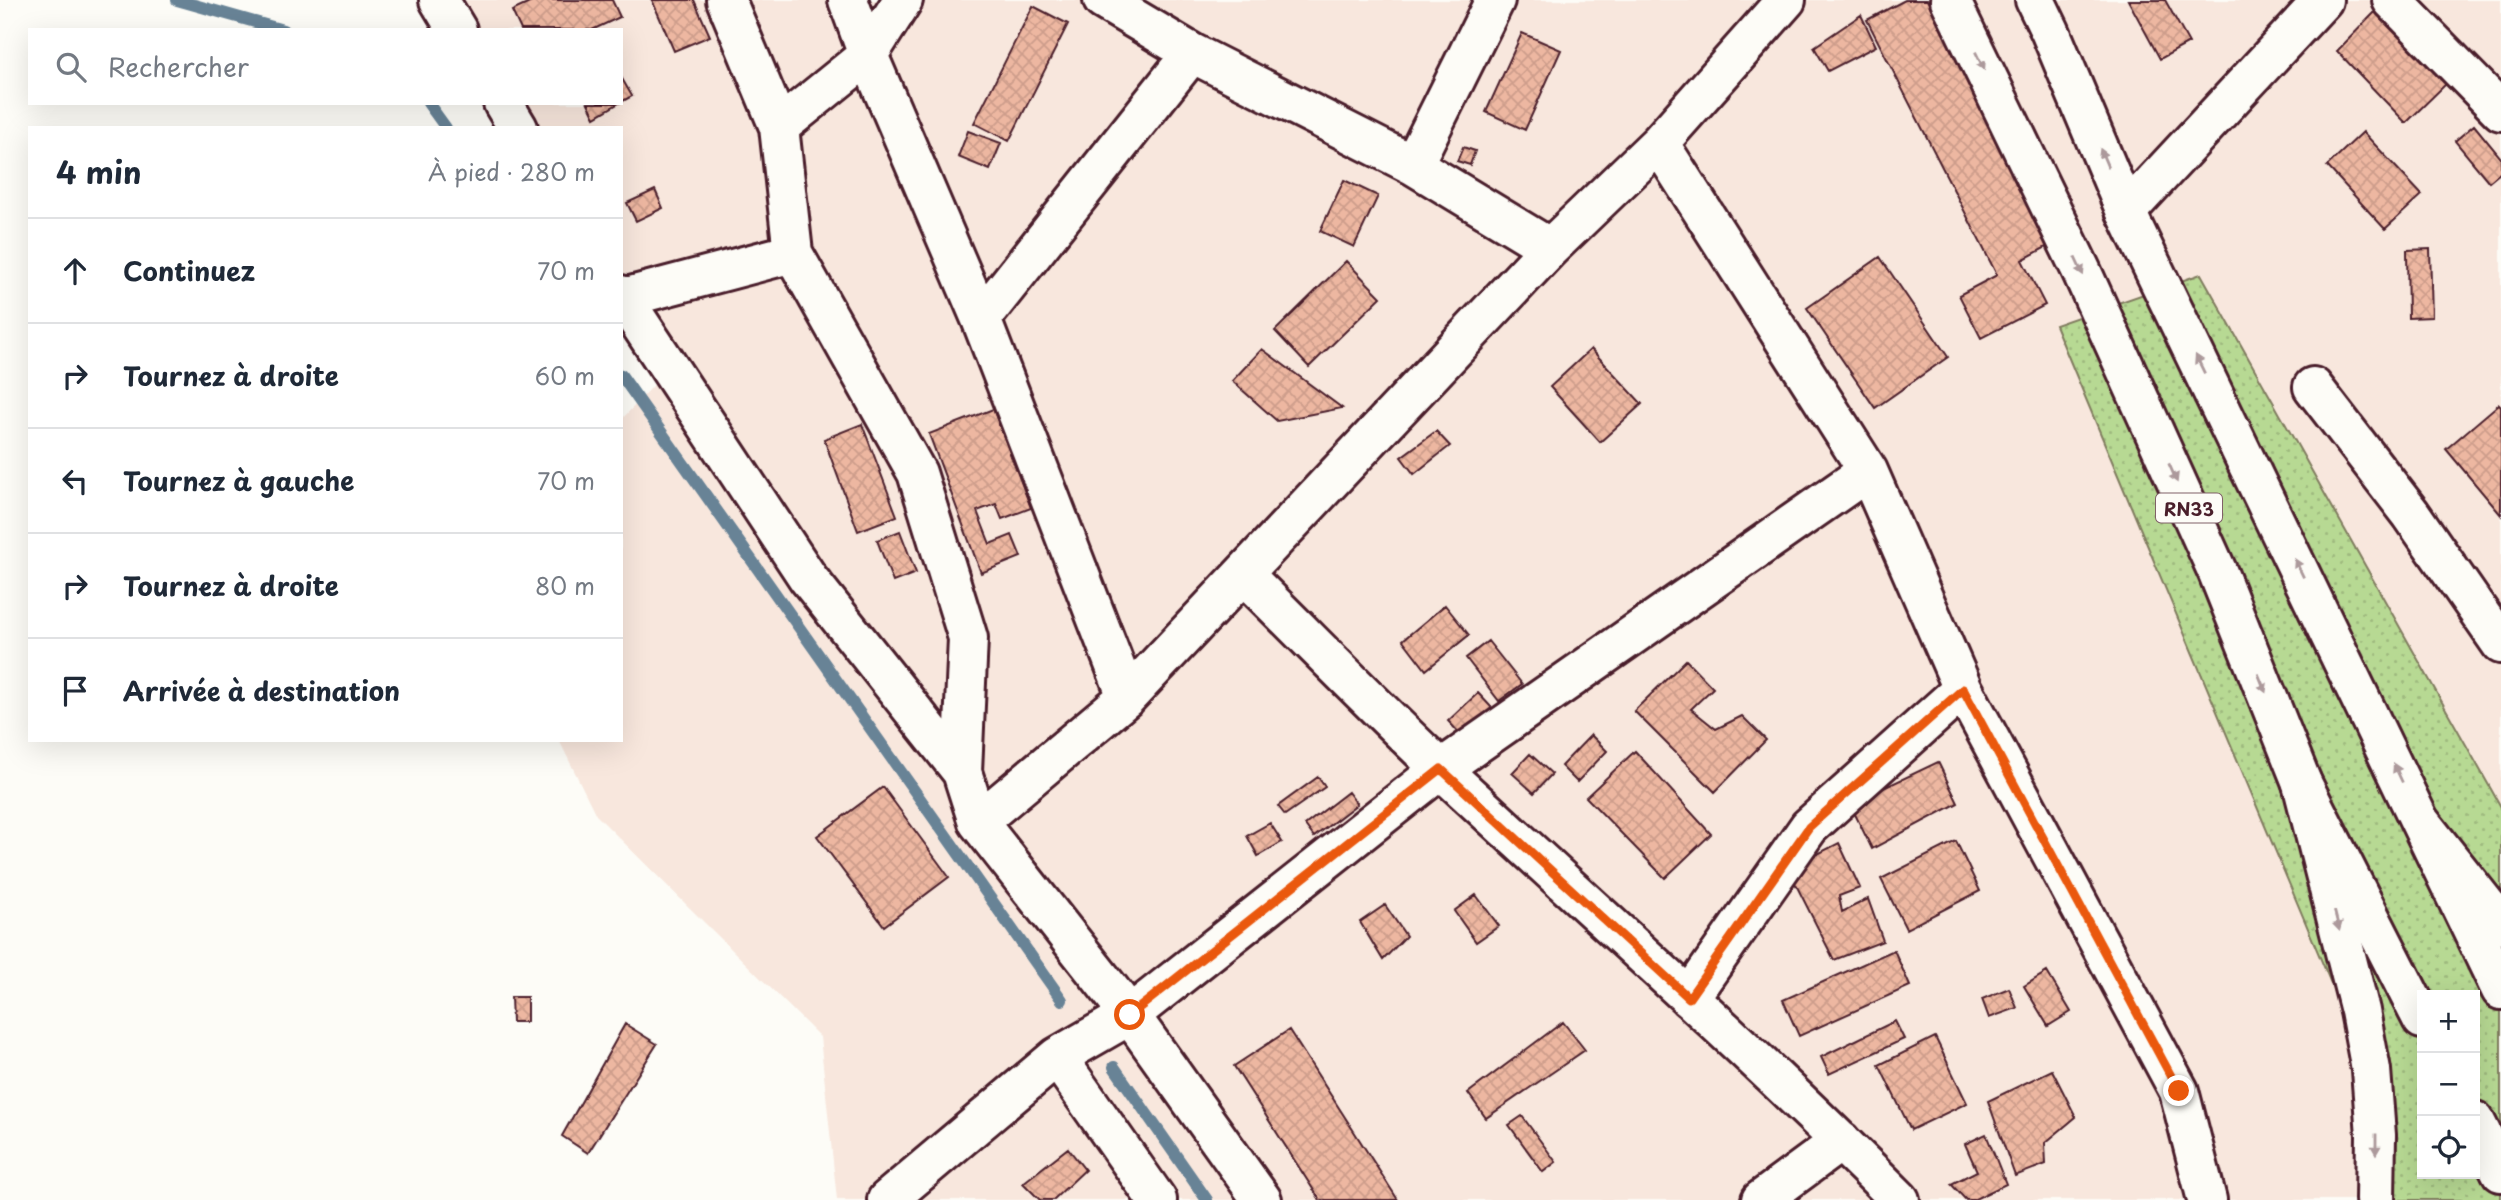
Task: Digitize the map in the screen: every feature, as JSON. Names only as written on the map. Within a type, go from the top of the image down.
[{"type":"main road","points":[[439,0],[456,28]]},
{"type":"main road","points":[[726,0],[779,127],[793,253],[917,473],[968,638],[962,772]]},
{"type":"main road","points":[[848,0],[868,55],[981,319],[1127,697]]},
{"type":"main road","points":[[779,127],[868,55],[903,0]]},
{"type":"main road","points":[[1103,0],[1192,53],[1413,164],[1550,248]]},
{"type":"main road","points":[[1413,164],[1495,0]]},
{"type":"main road","points":[[978,821],[1127,697],[1550,248],[1659,144],[1786,0]]},
{"type":"main road","name":"RN33","points":[[1950,0],[2081,270],[2201,535],[2302,783],[2417,1008]]},
{"type":"main road","points":[[2035,0],[2126,212],[2501,990]]},
{"type":"main road","points":[[2126,212],[2323,0]]},
{"type":"main road","points":[[2392,0],[2501,111]]},
{"type":"main road","points":[[981,319],[1192,53]]},
{"type":"main road","points":[[504,105],[517,126]]},
{"type":"main road","points":[[1659,144],[1868,471],[1963,689],[2179,1091],[2207,1200]]},
{"type":"main road","points":[[623,296],[793,253]]},
{"type":"main road","points":[[623,298],[808,578],[962,772],[978,821],[1130,1015],[1262,1200]]},
{"type":"main road","points":[[2313,387],[2411,514],[2501,644]]},
{"type":"main road","points":[[887,1200],[1057,1057],[1130,1015],[1441,769],[1868,471]]},
{"type":"main road","points":[[1244,575],[1441,769],[1689,998],[1900,1200]]},
{"type":"main road","points":[[1689,998],[1809,827],[1963,689]]},
{"type":"main road","points":[[2302,783],[2360,1011],[2371,1070],[2376,1135],[2375,1200]]},
{"type":"main road","points":[[2422,824],[2501,924]]},
{"type":"main road","points":[[1057,1057],[1157,1200]]},
{"type":"main road","points":[[2480,1131],[2501,1172]]},
{"type":"main road","points":[[1761,1200],[1841,1141]]},
{"type":"shaded area","points":[[427,0],[2501,0],[2501,807],[2201,274],[2375,1086],[2357,1200],[837,1200],[820,1037],[596,815],[560,742],[623,742],[623,418],[667,371],[623,303],[623,126],[509,126],[495,105],[623,105],[623,28],[445,28]]},
{"type":"green space","points":[[2201,274],[2501,807],[2501,1200],[2357,1200],[2374,1086],[2055,325]]},
{"type":"building","points":[[536,0],[612,0],[620,17],[596,28],[520,28],[512,11]]},
{"type":"building","points":[[652,0],[694,0],[710,36],[674,51]]},
{"type":"building","points":[[1905,0],[1927,0],[2052,244],[2022,260],[2045,305],[1981,338],[1959,295],[1997,275],[1867,20]]},
{"type":"building","points":[[2128,0],[2165,0],[2189,43],[2160,59]]},
{"type":"building","points":[[1033,6],[1068,24],[1009,141],[974,123]]},
{"type":"building","points":[[2378,9],[2448,82],[2406,123],[2337,51]]},
{"type":"building","points":[[1861,15],[1876,46],[1828,71],[1814,47]]},
{"type":"building","points":[[1522,33],[1561,50],[1525,130],[1486,112]]},
{"type":"building","points":[[623,80],[632,96],[623,101]]},
{"type":"building","points":[[589,105],[616,105],[595,117]]},
{"type":"building","points":[[2474,125],[2501,158],[2501,172],[2489,182],[2455,141]]},
{"type":"building","points":[[968,131],[1001,143],[990,170],[958,157]]},
{"type":"building","points":[[2363,132],[2422,195],[2385,229],[2327,166]]},
{"type":"building","points":[[1463,147],[1475,151],[1470,165],[1457,161]]},
{"type":"building","points":[[1344,180],[1378,196],[1354,247],[1320,231]]},
{"type":"building","points":[[655,190],[663,208],[636,221],[627,203]]},
{"type":"building","points":[[2430,249],[2432,317],[2408,318],[2407,250]]},
{"type":"building","points":[[1880,257],[1948,357],[1875,408],[1807,308]]},
{"type":"building","points":[[1346,261],[1381,297],[1309,367],[1275,331]]},
{"type":"building","points":[[1262,349],[1342,408],[1277,421],[1232,381]]},
{"type":"building","points":[[1591,349],[1642,404],[1600,442],[1550,387]]},
{"type":"building","points":[[2499,404],[2501,406],[2501,515],[2446,449]]},
{"type":"building","points":[[993,409],[1031,508],[1002,519],[996,504],[977,511],[990,544],[1012,535],[1021,557],[981,573],[929,434]]},
{"type":"building","points":[[862,424],[897,516],[858,531],[824,439]]},
{"type":"building","points":[[1436,431],[1450,446],[1414,474],[1401,457]]},
{"type":"building","points":[[900,531],[916,573],[893,582],[877,540]]},
{"type":"building","points":[[1445,605],[1469,635],[1426,670],[1403,640]]},
{"type":"building","points":[[1488,641],[1522,684],[1499,701],[1466,658]]},
{"type":"building","points":[[1686,660],[1713,688],[1691,709],[1716,729],[1742,716],[1766,740],[1715,792],[1634,711]]},
{"type":"building","points":[[1478,693],[1492,708],[1462,736],[1448,721]]},
{"type":"building","points":[[1591,735],[1607,751],[1577,782],[1561,766]]},
{"type":"building","points":[[1635,751],[1711,834],[1665,878],[1586,797]]},
{"type":"building","points":[[1530,754],[1552,774],[1534,793],[1512,773]]},
{"type":"building","points":[[1938,762],[1958,803],[1872,849],[1850,804]]},
{"type":"building","points":[[1318,777],[1325,787],[1285,815],[1278,806]]},
{"type":"building","points":[[883,787],[949,877],[884,926],[817,836]]},
{"type":"building","points":[[1348,792],[1357,804],[1314,837],[1305,825]]},
{"type":"building","points":[[1270,823],[1282,842],[1258,856],[1247,836]]},
{"type":"building","points":[[1956,841],[1980,891],[1906,929],[1881,879]]},
{"type":"building","points":[[1839,843],[1860,888],[1839,896],[1842,912],[1868,899],[1883,941],[1834,960],[1788,869]]},
{"type":"building","points":[[1476,895],[1499,926],[1476,942],[1454,911]]},
{"type":"building","points":[[1385,905],[1406,936],[1383,960],[1360,922]]},
{"type":"building","points":[[1894,950],[1910,986],[1799,1036],[1783,1000]]},
{"type":"building","points":[[2047,972],[2071,1012],[2048,1026],[2024,986]]},
{"type":"building","points":[[2009,988],[2017,1008],[1989,1018],[1982,999]]},
{"type":"building","points":[[511,997],[527,997],[527,1022],[512,1022]]},
{"type":"building","points":[[1895,1021],[1904,1039],[1829,1074],[1821,1057]]},
{"type":"building","points":[[1563,1022],[1585,1050],[1486,1118],[1468,1093]]},
{"type":"building","points":[[625,1024],[657,1044],[588,1153],[562,1136]]},
{"type":"building","points":[[1289,1030],[1398,1200],[1320,1200],[1234,1066]]},
{"type":"building","points":[[1935,1037],[1967,1103],[1911,1130],[1879,1065]]},
{"type":"building","points":[[2052,1070],[2076,1117],[2045,1143],[2046,1164],[2015,1176],[1988,1101]]},
{"type":"building","points":[[1522,1116],[1556,1162],[1543,1172],[1509,1125]]},
{"type":"building","points":[[1986,1134],[2006,1184],[1973,1200],[1966,1200],[1951,1184],[1977,1171],[1965,1144]]},
{"type":"building","points":[[1068,1148],[1085,1170],[1053,1200],[1040,1200],[1023,1183]]},
{"type":"waterway","points":[[177,0],[276,28]]},
{"type":"waterway","points":[[429,105],[445,126]]},
{"type":"waterway","points":[[623,378],[1062,1000]]},
{"type":"waterway","points":[[1114,1067],[1207,1200]]},
{"type":"route","points":[[1130,1015],[1441,769],[1689,998],[1809,827],[1963,689],[2179,1091]]}]
